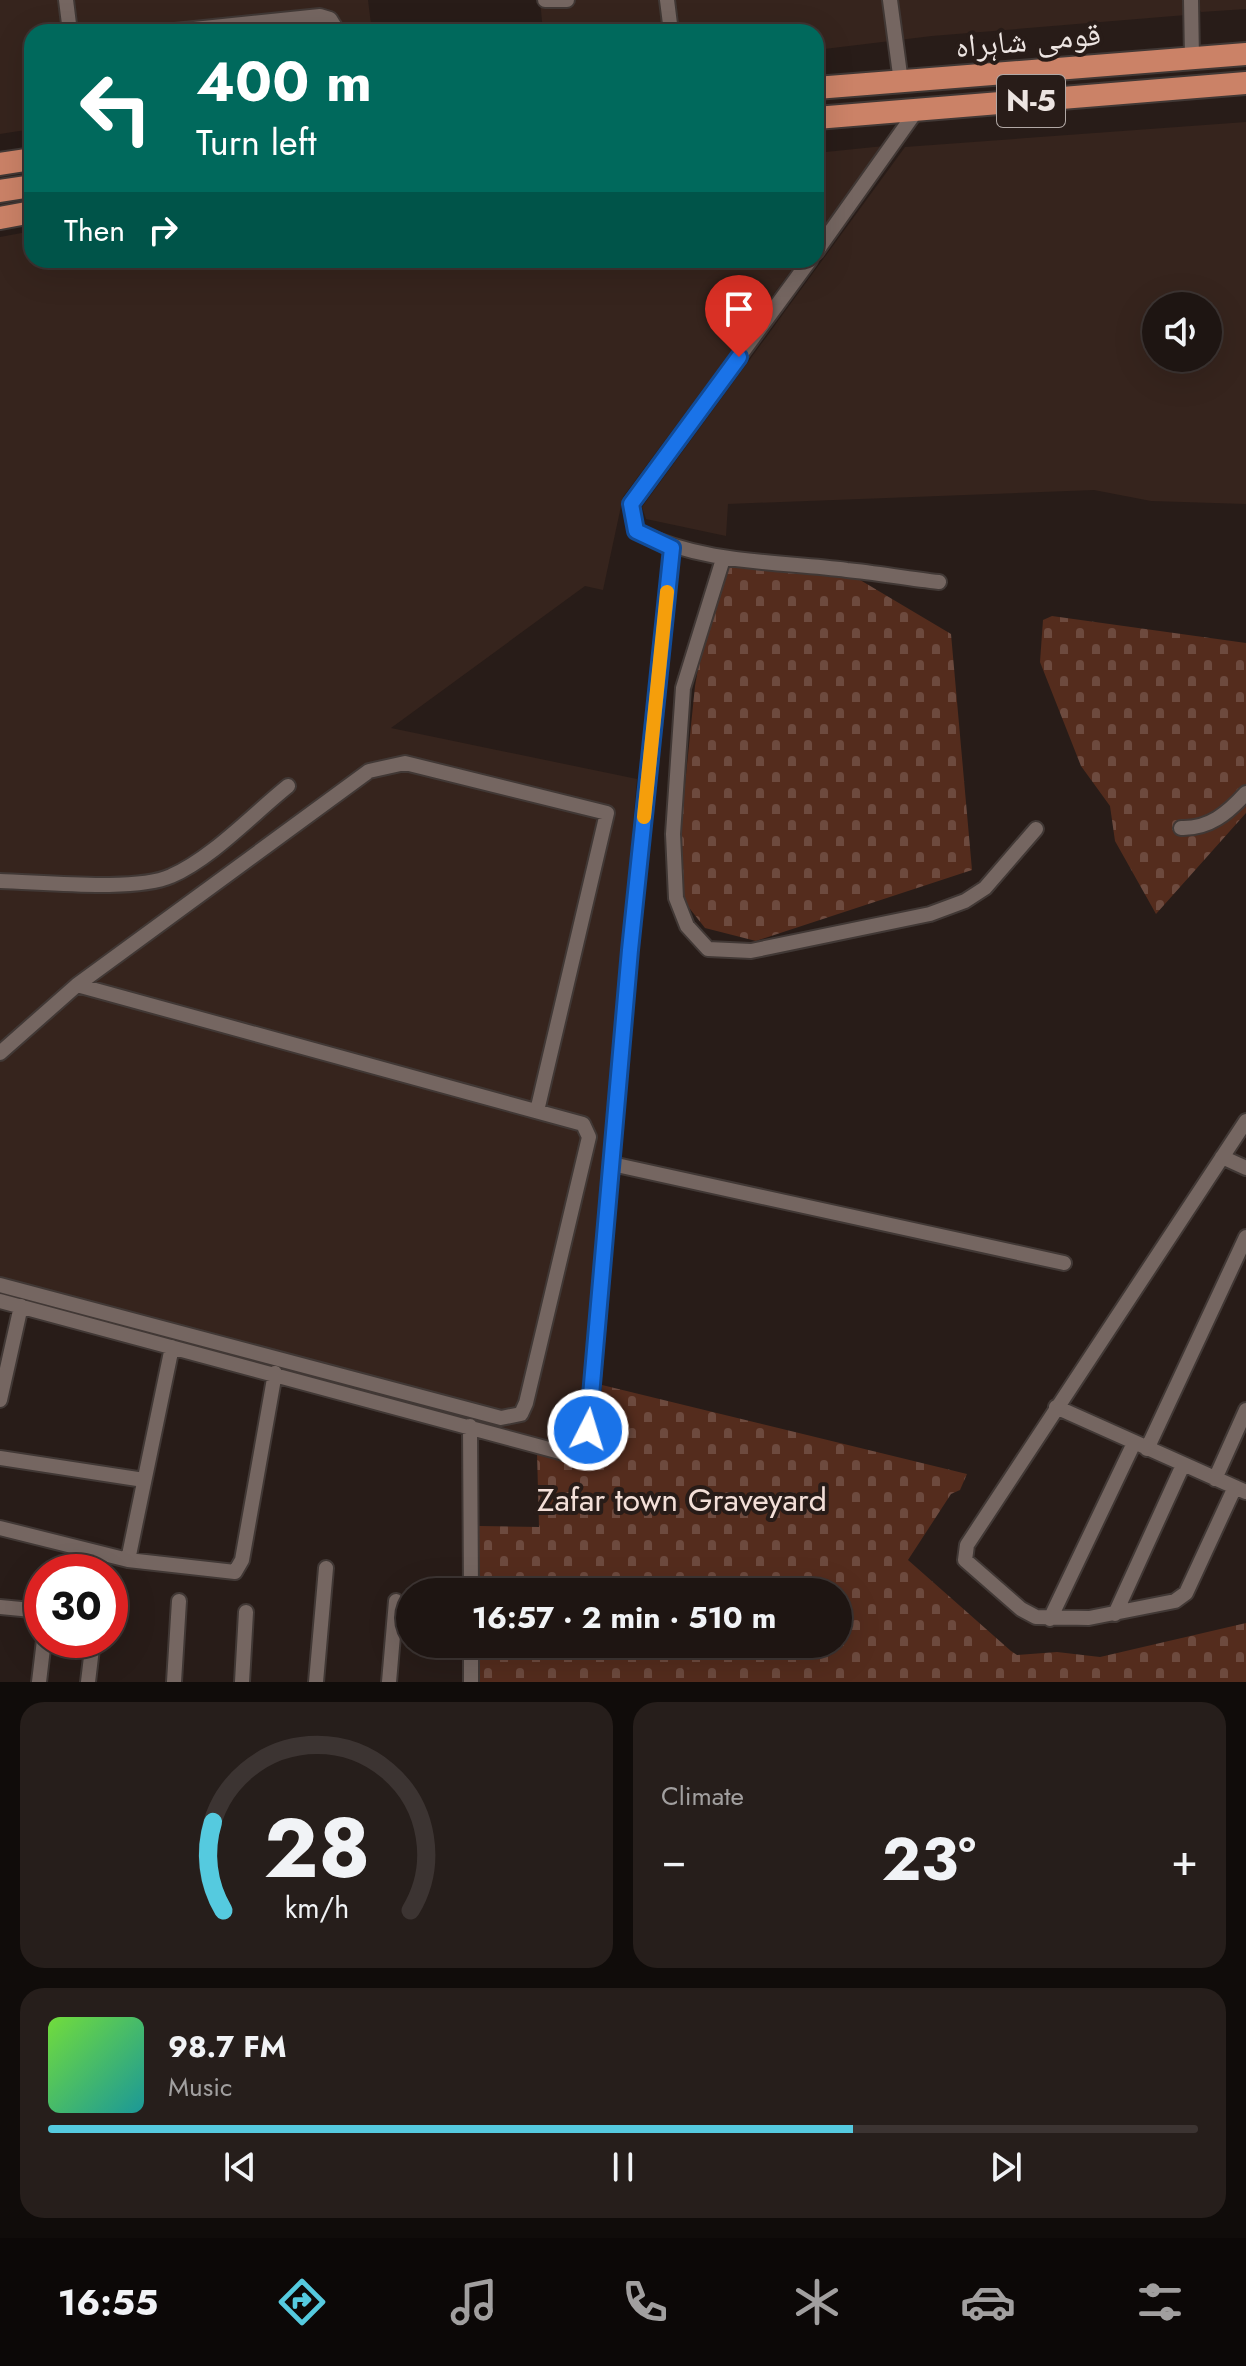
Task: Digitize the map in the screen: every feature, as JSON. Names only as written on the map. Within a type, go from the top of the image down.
[{"type":"highway","name":"قومی شاہراہ","points":[[824,87],[1246,54]]},
{"type":"highway","name":"قومی شاہراہ","points":[[824,117],[1246,83]]},
{"type":"highway","points":[[0,164],[24,160]]},
{"type":"highway","points":[[0,191],[24,187]]},
{"type":"highway","points":[[0,218],[24,214]]},
{"type":"street","points":[[66,0],[69,24]]},
{"type":"street","points":[[545,0],[567,0]]},
{"type":"street","points":[[667,0],[670,24]]},
{"type":"street","points":[[890,0],[901,82]]},
{"type":"street","points":[[1191,0],[1192,58]]},
{"type":"street","points":[[242,24],[320,16],[330,19],[333,24]]},
{"type":"street","points":[[824,241],[917,110]]},
{"type":"street","points":[[804,268],[631,504],[636,531],[672,548],[723,559],[850,570],[939,582]]},
{"type":"street","points":[[0,1301],[586,1459],[672,548]]},
{"type":"street","points":[[723,559],[683,688],[673,834],[676,898],[687,926],[708,949],[751,951],[930,914],[965,901],[985,888],[1036,829]]},
{"type":"street","points":[[0,1053],[77,985],[369,771],[388,764],[405,763],[607,813],[537,1111]]},
{"type":"street","points":[[0,881],[144,883],[169,878],[190,867],[288,786]]},
{"type":"street","points":[[1181,828],[1193,829],[1219,819],[1246,793]]},
{"type":"street","points":[[0,1285],[501,1418],[521,1414],[526,1403],[589,1137],[583,1124],[77,985]]},
{"type":"street","points":[[1056,1407],[1241,1490],[1183,1598],[1115,1614],[1050,1619],[1021,1609],[968,1565],[964,1553],[1056,1407],[1246,1121]]},
{"type":"street","points":[[1222,1157],[1246,1168]]},
{"type":"street","points":[[612,1164],[1064,1263]]},
{"type":"street","points":[[1050,1619],[1246,1237]]},
{"type":"street","points":[[0,1400],[21,1306]]},
{"type":"street","points":[[172,1347],[128,1560],[235,1572],[242,1560],[275,1373]]},
{"type":"street","points":[[1215,1479],[1246,1410]]},
{"type":"street","points":[[470,1426],[471,1578]]},
{"type":"street","points":[[0,1458],[144,1480]]},
{"type":"street","points":[[1115,1614],[1183,1465]]},
{"type":"street","points":[[0,1528],[104,1554]]},
{"type":"street","points":[[316,1682],[326,1568]]},
{"type":"street","points":[[174,1682],[179,1601]]},
{"type":"street","points":[[389,1682],[396,1601]]},
{"type":"street","points":[[0,1607],[24,1609]]},
{"type":"street","points":[[242,1682],[246,1612]]},
{"type":"street","points":[[39,1682],[42,1658]]},
{"type":"street","points":[[88,1682],[91,1658]]},
{"type":"street","points":[[471,1658],[471,1682]]},
{"type":"shaded area","points":[[0,0],[368,0],[371,24],[24,24],[24,130],[0,134]]},
{"type":"shaded area","points":[[540,0],[1246,0],[1246,9],[1201,12],[1199,8],[1186,9],[1186,15],[932,36],[824,49],[824,24],[542,24]]},
{"type":"shaded area","points":[[1246,122],[1246,504],[1151,501],[1094,490],[728,504],[726,536],[646,519],[642,507],[817,268],[824,268],[824,258],[905,147]]},
{"type":"shaded area","points":[[884,146],[824,226],[824,152]]},
{"type":"shaded area","points":[[24,232],[24,268],[793,268],[623,497],[603,590],[585,586],[391,728],[637,779],[579,1448],[0,1295],[0,237]]},
{"type":"green space","points":[[717,560],[845,571],[951,634],[972,870],[756,941],[705,928],[683,900],[680,834],[695,686]]},
{"type":"green space","points":[[1052,616],[1246,643],[1246,813],[1156,914],[1115,841],[1110,806],[1081,766],[1040,662],[1043,620]]},
{"type":"green space","name":"Zafar town Graveyard","points":[[602,1385],[967,1474],[960,1490],[951,1494],[908,1560],[1011,1651],[1017,1655],[1057,1652],[1100,1657],[1246,1623],[1246,1682],[477,1682],[478,1658],[852,1658],[852,1578],[478,1578],[479,1526],[539,1527],[537,1453],[594,1469]]},
{"type":"slow traffic","points":[[644,817],[667,592]]},
{"type":"route","points":[[588,1430],[630,950],[672,548],[636,531],[631,504],[739,357]]}]
